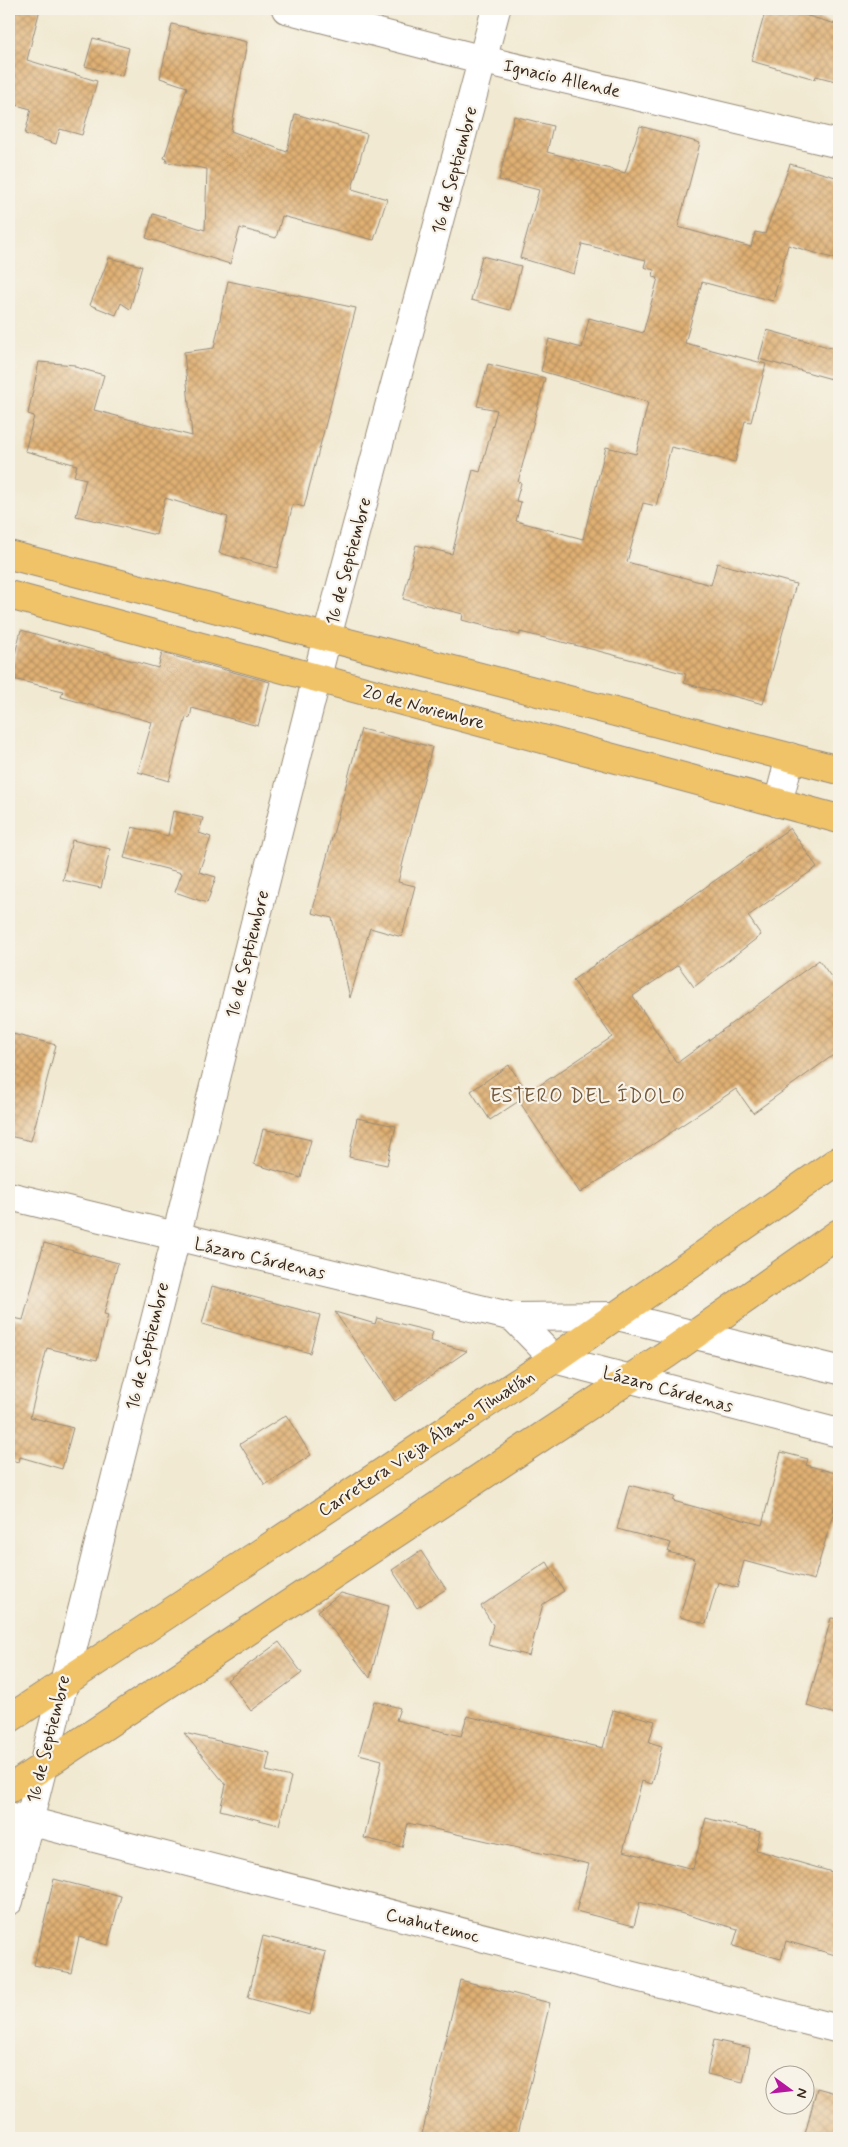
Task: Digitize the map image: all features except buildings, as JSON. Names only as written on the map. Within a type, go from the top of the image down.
[{"type":"main road","points":[[9,555],[839,770]]},
{"type":"main road","name":"20 de Noviembre","points":[[9,595],[839,819]]},
{"type":"main road","name":"Carretera Vieja Álamo Tihuatlán","points":[[9,1718],[554,1359],[839,1160]]},
{"type":"main road","points":[[9,1790],[629,1379],[839,1232]]},
{"type":"street","name":"Ignacio Allende","points":[[286,9],[484,60],[839,144]]},
{"type":"street","name":"16 de Septiembre","points":[[9,1901],[18,1818],[42,1768],[62,1682],[327,638],[484,60],[496,9]]},
{"type":"street","points":[[778,803],[790,757]]},
{"type":"street","name":"Lázaro Cárdenas","points":[[9,1196],[513,1317],[617,1316],[839,1370]]},
{"type":"street","points":[[513,1317],[554,1359]]},
{"type":"street","name":"Lázaro Cárdenas","points":[[554,1359],[839,1433]]},
{"type":"street","name":"Cuahutemoc","points":[[18,1818],[839,2029]]},
{"type":"district","name":"ESTERO DEL ÍDOLO","points":[[588,1095]]}]
